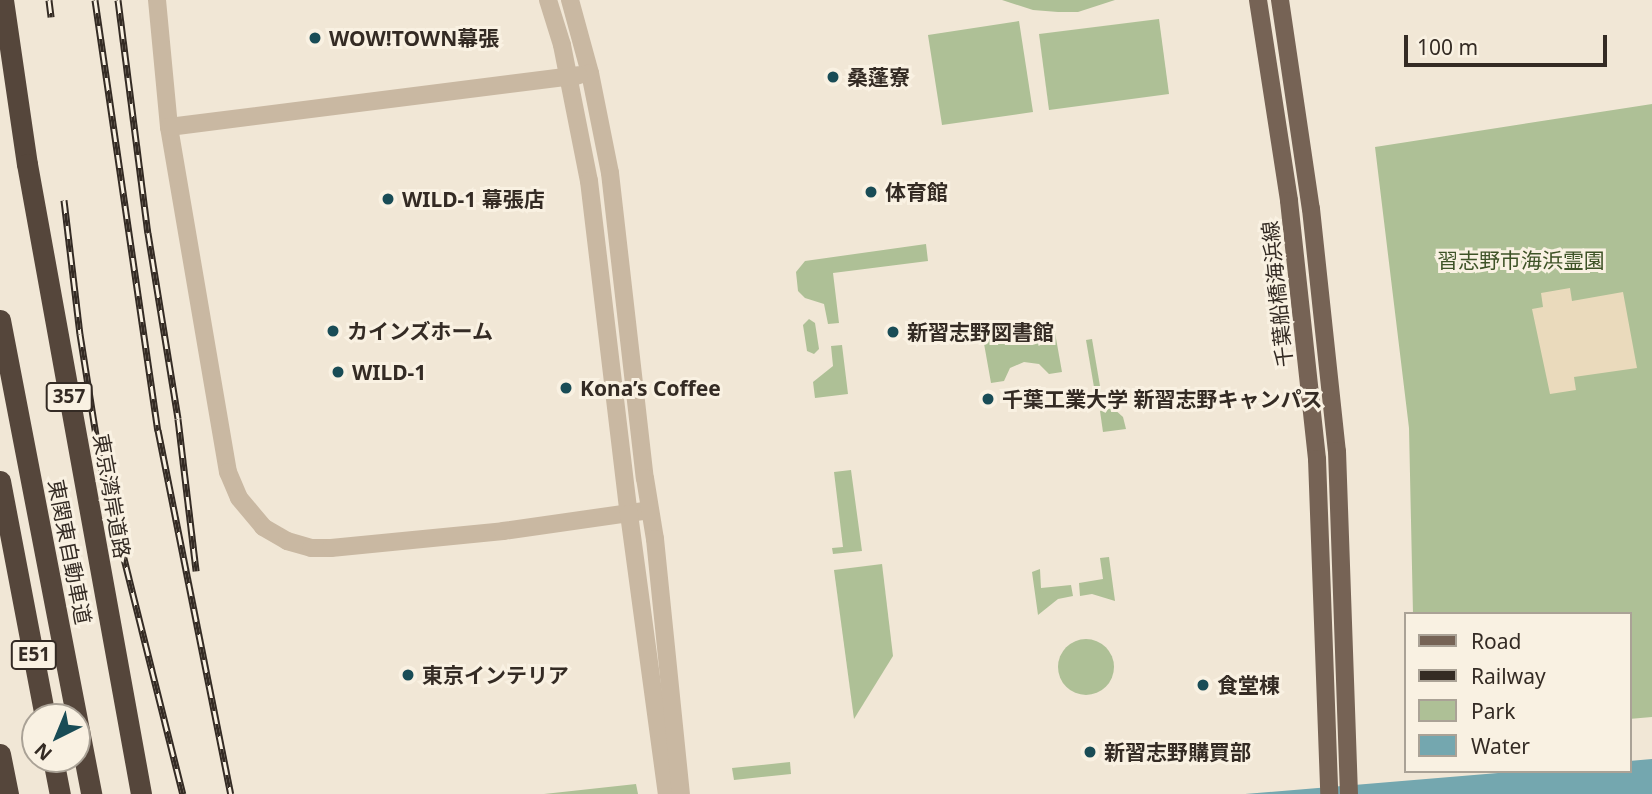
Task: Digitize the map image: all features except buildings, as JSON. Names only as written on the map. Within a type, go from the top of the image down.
[{"type":"highway","name":"東京湾岸道路","points":[[3,0],[30,178],[141,794]]},
{"type":"highway","name":"東関東自動車道","points":[[0,320],[92,794]]},
{"type":"highway","name":"E51","points":[[0,481],[42,703]]},
{"type":"highway","points":[[0,754],[8,794]]},
{"type":"highway","points":[[56,773],[60,794]]},
{"type":"main road","name":"千葉船橋海浜線","points":[[1258,0],[1289,201],[1317,459],[1329,789]]},
{"type":"main road","name":"千葉船橋海浜線","points":[[1280,0],[1311,209],[1337,451],[1350,788]]},
{"type":"street","points":[[157,0],[169,127],[228,472],[239,498],[262,527],[287,541],[311,548],[331,548],[503,531],[650,510]]},
{"type":"street","points":[[548,0],[569,76],[589,181],[629,514],[667,794]]},
{"type":"street","points":[[570,0],[590,74],[611,185],[681,794]]},
{"type":"street","points":[[169,127],[590,74]]},
{"type":"green space","points":[[1002,0],[1115,0],[1078,12],[1058,12],[1033,10]]},
{"type":"green space","points":[[1159,19],[1169,94],[1049,110],[1039,34]]},
{"type":"green space","points":[[1019,21],[1033,112],[942,125],[928,35]]},
{"type":"green space","name":"習志野市海浜霊園","points":[[1652,104],[1652,717],[1631,719],[1631,612],[1413,612],[1409,428],[1375,147]]},
{"type":"green space","points":[[926,244],[928,261],[833,273],[839,323],[828,324],[824,304],[805,298],[798,291],[796,272],[805,261]]},
{"type":"green space","points":[[809,319],[815,323],[819,349],[814,354],[807,351],[803,325]]},
{"type":"green space","points":[[1054,327],[1062,372],[1049,374],[1039,364],[1024,362],[1010,368],[1004,381],[991,383],[983,338]]},
{"type":"green space","points":[[1092,339],[1101,392],[1095,393],[1086,340]]},
{"type":"green space","points":[[842,345],[848,394],[815,398],[813,382],[833,366],[831,346]]},
{"type":"green space","points":[[1113,408],[1123,417],[1126,429],[1103,432],[1100,411]]},
{"type":"green space","points":[[851,470],[862,551],[833,554],[832,548],[843,547],[834,472]]},
{"type":"green space","points":[[1109,557],[1115,601],[1092,594],[1080,596],[1079,583],[1103,579],[1100,558]]},
{"type":"green space","points":[[882,564],[893,656],[854,719],[834,570]]},
{"type":"green space","points":[[1040,569],[1041,588],[1071,585],[1073,596],[1058,599],[1038,615],[1032,572]]},
{"type":"green space","points":[[1080,639],[1092,639],[1102,643],[1110,651],[1114,667],[1110,683],[1102,691],[1092,695],[1080,695],[1070,691],[1062,683],[1058,673],[1058,661],[1062,651],[1070,643]]},
{"type":"green space","points":[[790,762],[791,774],[734,780],[732,768]]},
{"type":"green space","points":[[636,784],[638,794],[544,794]]},
{"type":"shaded area","points":[[1570,288],[1572,301],[1623,292],[1637,368],[1574,377],[1576,390],[1550,394],[1532,309],[1543,307],[1541,293]]},
{"type":"water","points":[[1652,759],[1652,794],[1245,794],[1498,773],[1631,773],[1631,761]]},
{"type":"railway","points":[[49,0],[51,17]]},
{"type":"railway","points":[[95,0],[158,430],[231,794]]},
{"type":"railway","points":[[118,0],[148,233],[178,419],[196,571]]},
{"type":"railway","points":[[64,200],[80,334],[101,466],[183,794]]},
{"type":"place","name":"WOW!TOWN幕張","points":[[315,38]]},
{"type":"place","name":"桑蓬寮","points":[[833,77]]},
{"type":"place","name":"体育館","points":[[871,192]]},
{"type":"place","name":"WILD-1 幕張店","points":[[388,199]]},
{"type":"place","name":"カインズホーム","points":[[333,331]]},
{"type":"place","name":"新習志野図書館","points":[[893,332]]},
{"type":"place","name":"WILD-1","points":[[338,372]]},
{"type":"place","name":"Kona’s Coffee","points":[[566,388]]},
{"type":"place","name":"千葉工業大学 新習志野キャンパス","points":[[988,399]]},
{"type":"place","name":"東京インテリア","points":[[408,675]]},
{"type":"place","name":"食堂棟","points":[[1203,685]]},
{"type":"place","name":"新習志野購買部","points":[[1090,752]]}]
